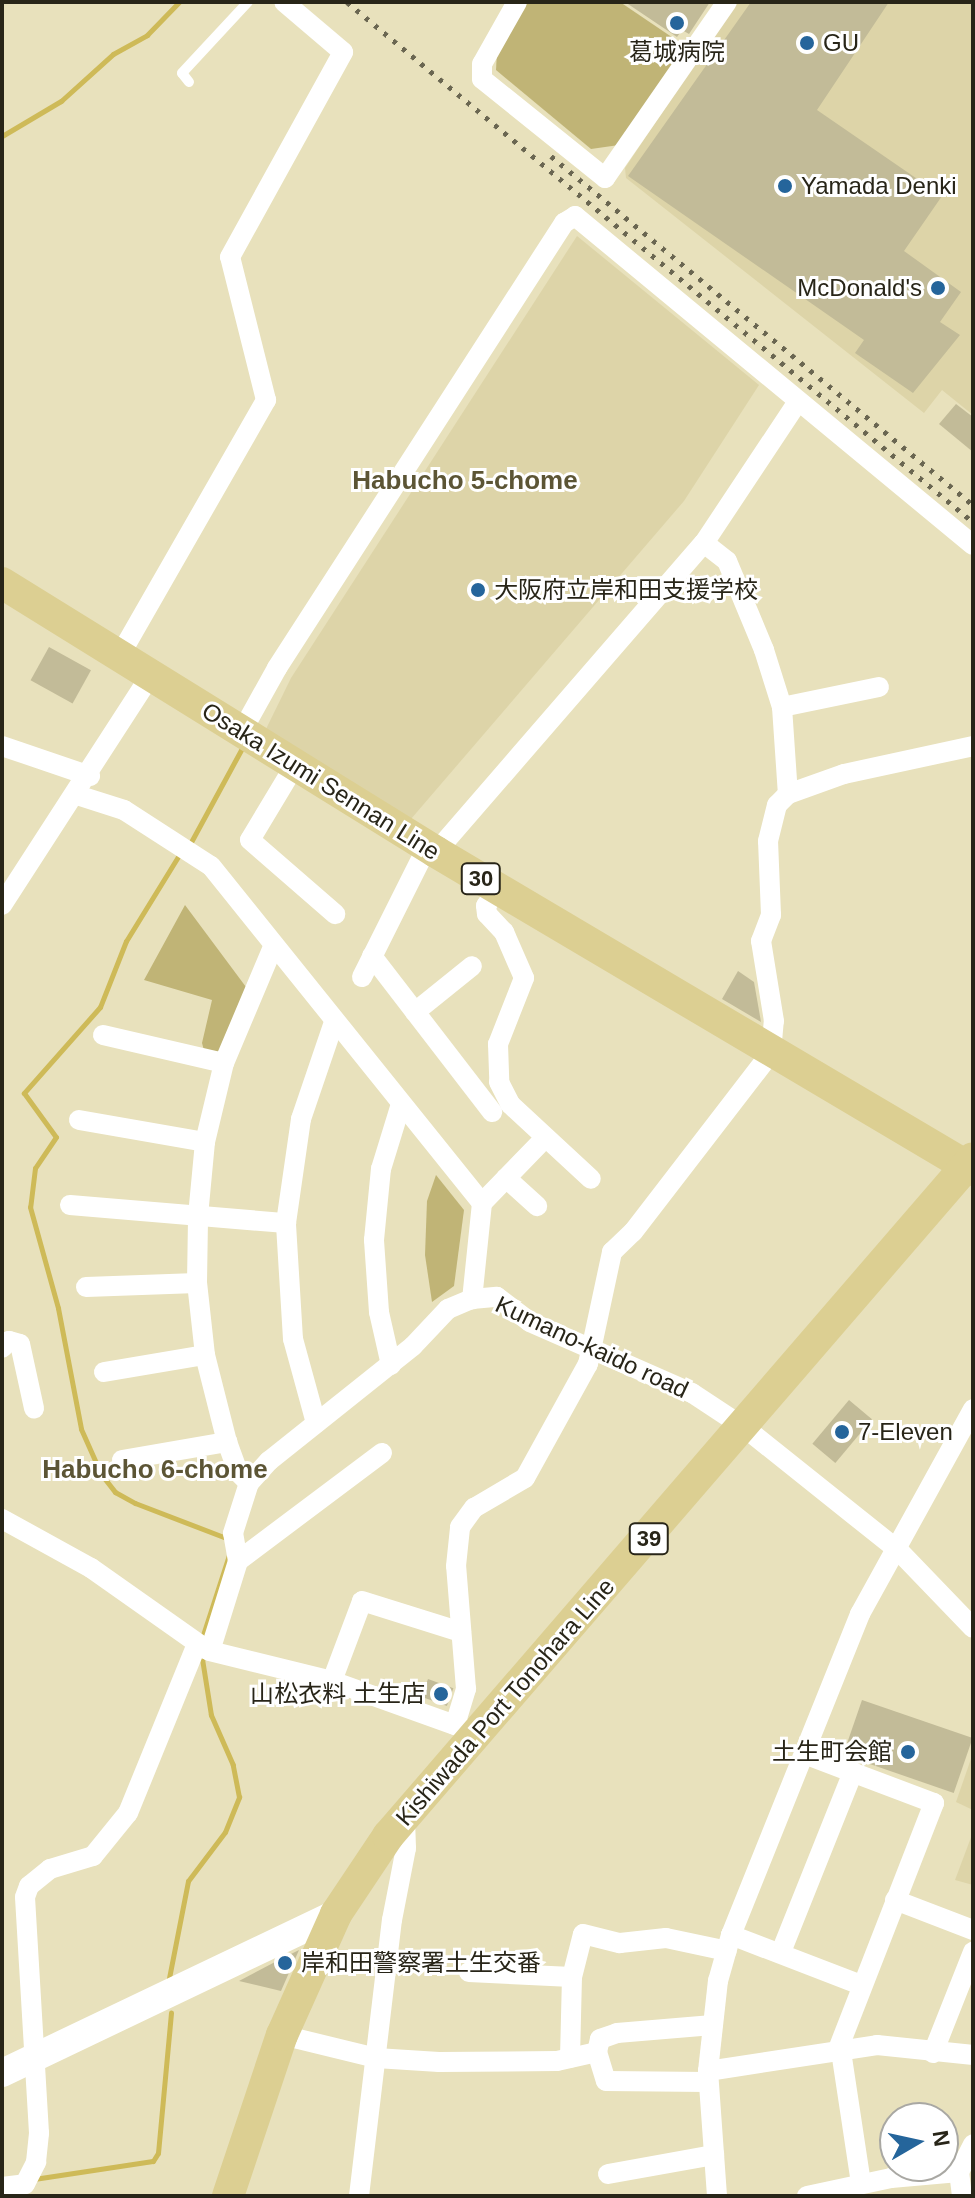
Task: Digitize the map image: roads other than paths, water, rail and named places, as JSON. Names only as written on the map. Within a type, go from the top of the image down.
[{"type":"main road","name":"Osaka Izumi Sennan Line","points":[[2,583],[432,850],[771,1053],[971,1165]]},
{"type":"main road","name":"Kishiwada Port Tonohara Line","points":[[228,2196],[282,2035],[336,1914],[405,1814],[468,1730],[745,1428],[971,1165]]},
{"type":"street","points":[[120,655],[266,400],[230,257],[343,52],[284,2]]},
{"type":"street","points":[[517,2],[482,64],[482,79],[605,178],[727,2]]},
{"type":"street","points":[[242,731],[547,249],[564,223],[575,216],[797,403],[973,545]]},
{"type":"street","points":[[362,977],[432,850],[704,543],[797,403]]},
{"type":"street","points":[[704,543],[727,561],[782,707],[788,794]]},
{"type":"street","points":[[2,905],[90,776],[151,675]]},
{"type":"street","points":[[782,707],[879,687]]},
{"type":"street","points":[[2,746],[90,776]]},
{"type":"street","points":[[2,1519],[91,1568],[203,1648],[332,1681],[468,1730],[456,1566],[460,1527],[474,1508],[525,1478],[593,1347],[603,1310],[604,1268],[612,1252],[633,1232],[771,1053],[774,1021],[761,941],[771,915],[768,841],[777,805],[788,794],[844,774],[973,746]]},
{"type":"street","points":[[295,765],[250,840],[335,914]]},
{"type":"street","points":[[77,795],[124,810],[202,859],[482,1203],[545,1138]]},
{"type":"street","points":[[497,889],[486,906],[487,914],[504,932],[524,978],[498,1044],[499,1082],[510,1104],[591,1179]]},
{"type":"street","points":[[249,1483],[238,1472],[227,1442],[205,1355],[197,1283],[198,1216],[205,1142],[224,1063],[273,947]]},
{"type":"street","points":[[372,956],[492,1112]]},
{"type":"street","points":[[415,1012],[472,966]]},
{"type":"street","points":[[316,1423],[293,1339],[286,1223],[301,1119],[334,1022]]},
{"type":"street","points":[[103,1035],[224,1063]]},
{"type":"street","points":[[391,1365],[379,1312],[374,1240],[381,1169],[401,1104]]},
{"type":"street","points":[[79,1120],[205,1142]]},
{"type":"street","points":[[506,1178],[537,1206]]},
{"type":"street","name":"Kumano-kaido road","points":[[482,1203],[472,1299],[497,1297],[530,1322],[692,1393],[745,1428],[898,1550],[973,1628]]},
{"type":"street","points":[[70,1205],[286,1223]]},
{"type":"street","points":[[86,1287],[197,1283]]},
{"type":"street","points":[[238,1561],[233,1533],[249,1483],[316,1423],[391,1365],[440,1316],[472,1299]]},
{"type":"street","points":[[2,1348],[9,1341],[20,1344],[34,1408]]},
{"type":"street","points":[[104,1372],[205,1355]]},
{"type":"street","points":[[717,2196],[707,2076],[713,2025],[729,1943],[860,1614],[973,1409]]},
{"type":"street","points":[[122,1460],[227,1442]]},
{"type":"street","points":[[2,2187],[25,2184],[36,2162],[36,2056],[25,1897],[29,1886],[50,1869],[93,1856],[128,1813],[203,1648],[238,1561],[382,1453]]},
{"type":"street","points":[[332,1681],[362,1601],[461,1632]]},
{"type":"street","points":[[804,1754],[934,1803],[861,1985],[839,2051],[861,2184]]},
{"type":"street","points":[[781,1952],[853,1772]]},
{"type":"street","points":[[359,2196],[406,1848],[405,1814]]},
{"type":"street","points":[[895,1900],[973,1930]]},
{"type":"street","points":[[2,2073],[336,1914]]},
{"type":"street","points":[[570,2058],[572,1977],[583,1934],[620,1943],[666,1938],[729,1943],[781,1952],[861,1985]]},
{"type":"street","points":[[933,2053],[973,1952]]},
{"type":"street","points":[[469,1972],[572,1977]]},
{"type":"street","points":[[713,2025],[617,2033],[600,2039],[597,2052],[606,2081],[707,2076],[877,2045],[973,2055]]},
{"type":"street","points":[[282,2035],[376,2058],[570,2058],[597,2052]]},
{"type":"street","points":[[962,2196],[959,2172],[973,2144]]},
{"type":"street","points":[[608,2174],[714,2155]]},
{"type":"street","points":[[807,2196],[861,2184],[893,2187],[915,2182]]},
{"type":"lane","points":[[189,82],[182,73],[248,2]]},
{"type":"waterway","points":[[2,136],[61,101],[113,54],[147,35],[179,2]]},
{"type":"waterway","points":[[191,842],[241,750]]},
{"type":"waterway","points":[[179,855],[126,941],[100,1007],[24,1093],[56,1137],[35,1168],[30,1207],[58,1308],[81,1429],[101,1474],[115,1492],[135,1503],[226,1538]]},
{"type":"waterway","points":[[202,1638],[229,1555]]},
{"type":"waterway","points":[[169,1978],[188,1881],[225,1832],[239,1797],[233,1765],[211,1715],[202,1659]]},
{"type":"waterway","points":[[34,2179],[153,2161],[158,2153],[171,2013]]},
{"type":"railway","points":[[347,2],[973,522]]},
{"type":"railway","points":[[551,156],[973,505]]},
{"type":"place","name":"葛城病院","points":[[677,23]]},
{"type":"place","name":"GU","points":[[807,43]]},
{"type":"place","name":"Yamada Denki","points":[[785,186]]},
{"type":"place","name":"McDonald's","points":[[938,288]]},
{"type":"place","name":"大阪府立岸和田支援学校","points":[[478,590]]},
{"type":"place","name":"7-Eleven","points":[[842,1432]]},
{"type":"place","name":"山松衣料 土生店","points":[[441,1694]]},
{"type":"place","name":"土生町会館","points":[[908,1752]]},
{"type":"place","name":"岸和田警察署土生交番","points":[[285,1963]]},
{"type":"district","name":"Habucho 5-chome","points":[[465,481]]},
{"type":"district","name":"Habucho 6-chome","points":[[155,1470]]}]
